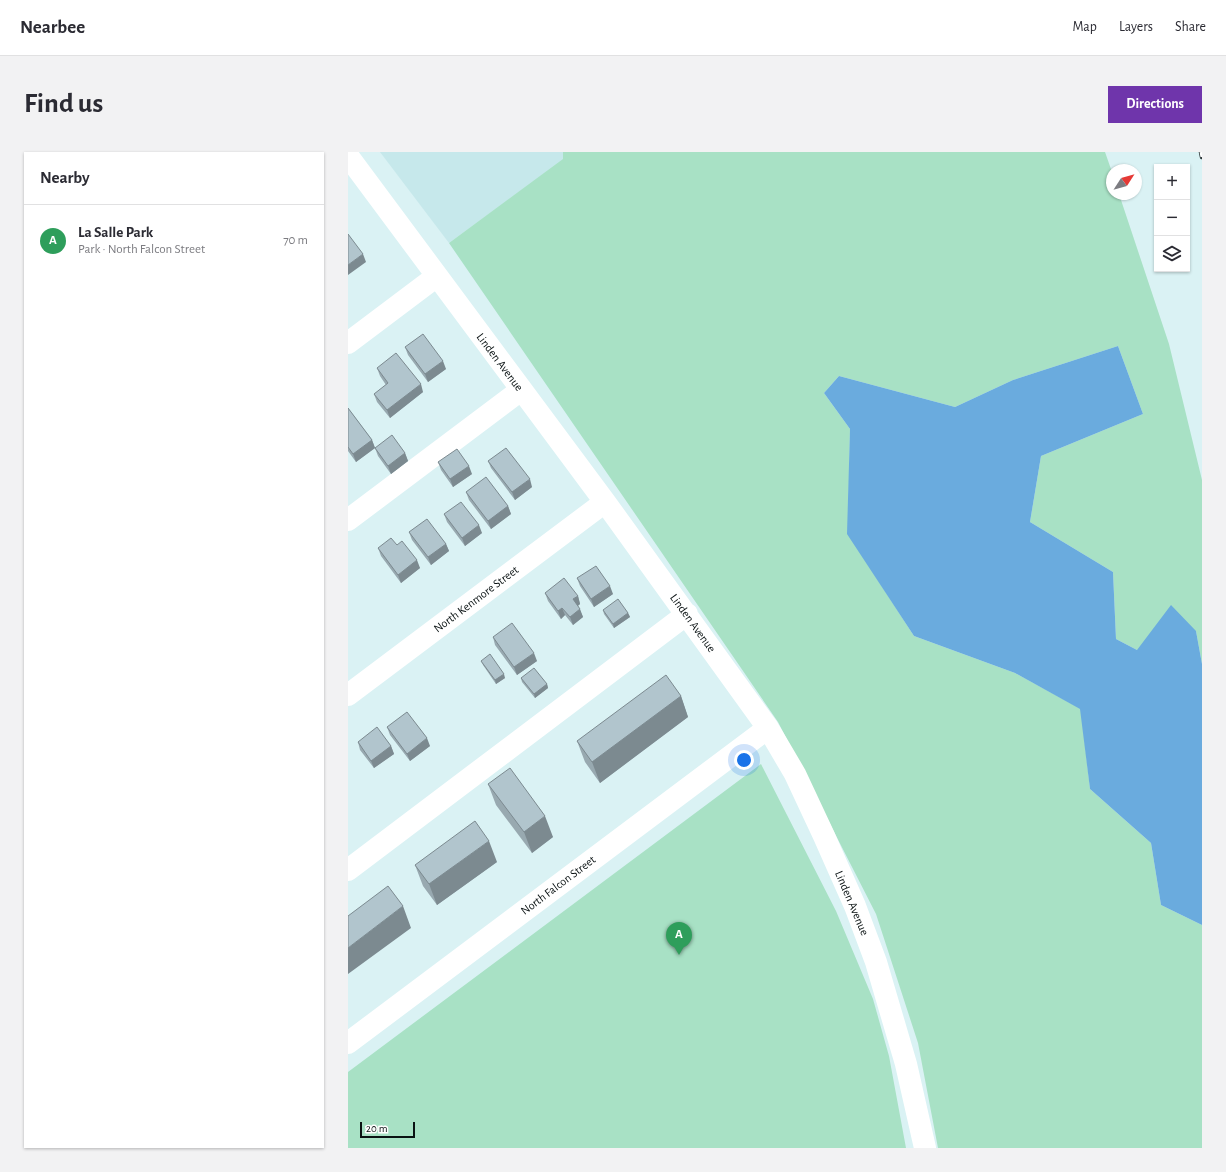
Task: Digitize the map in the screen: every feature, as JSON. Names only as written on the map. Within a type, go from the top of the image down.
[{"type":"street","name":"Linden Avenue","points":[[349,160],[437,276],[687,614],[768,728],[795,774],[855,906],[876,962],[906,1064],[925,1148]]},
{"type":"street","points":[[348,343],[437,276]]},
{"type":"street","points":[[348,520],[521,390]]},
{"type":"street","name":"North Kenmore Street","points":[[348,695],[605,502]]},
{"type":"street","points":[[348,870],[687,614]]},
{"type":"street","name":"North Falcon Street","points":[[348,1043],[768,728]]},
{"type":"shaded area","points":[[380,152],[563,152],[564,159],[449,243]]},
{"type":"green space","points":[[563,152],[1105,152],[1109,164],[1106,164],[1106,200],[1121,200],[1169,344],[1202,480],[1202,664],[1196,631],[1137,650],[1116,639],[1113,572],[1030,522],[1041,456],[1143,414],[1118,346],[1013,380],[955,407],[839,376],[824,393],[850,429],[848,534],[914,636],[1015,673],[1081,709],[1090,789],[1151,843],[1161,905],[1202,925],[1202,1148],[938,1148],[918,1043],[876,914],[778,722],[449,243],[563,159]]},
{"type":"green space","points":[[761,764],[836,911],[873,999],[889,1056],[906,1148],[348,1148],[348,1072]]},
{"type":"water","points":[[1118,346],[1143,414],[1041,456],[1030,522],[1113,572],[1116,639],[1137,650],[1171,605],[1196,631],[1202,664],[1202,925],[1161,905],[1151,843],[1090,789],[1080,709],[1015,673],[914,636],[847,534],[850,429],[824,393],[839,376],[955,407],[1013,380]]},
{"type":"building","points":[[348,234],[363,254],[348,265]]},
{"type":"building","points":[[423,334],[443,361],[425,374],[405,347]]},
{"type":"building","points":[[396,353],[421,384],[387,410],[374,394],[388,383],[377,368]]},
{"type":"building","points":[[348,408],[372,440],[353,454],[348,447]]},
{"type":"building","points":[[392,435],[405,453],[388,466],[375,448]]},
{"type":"building","points":[[506,448],[530,479],[512,492],[488,461]]},
{"type":"building","points":[[457,449],[469,466],[450,479],[438,462]]},
{"type":"building","points":[[486,477],[508,506],[488,521],[466,492]]},
{"type":"building","points":[[461,502],[479,525],[462,538],[444,514]]},
{"type":"building","points":[[427,519],[446,544],[428,557],[409,532]]},
{"type":"building","points":[[391,538],[397,545],[402,541],[417,560],[398,575],[378,548]]},
{"type":"building","points":[[596,566],[610,586],[591,599],[577,578]]},
{"type":"building","points":[[564,578],[578,596],[573,599],[580,609],[570,617],[562,608],[558,611],[545,593]]},
{"type":"building","points":[[618,599],[628,613],[613,624],[603,610]]},
{"type":"building","points":[[512,623],[534,653],[514,667],[493,637]]},
{"type":"building","points":[[490,654],[504,674],[495,680],[481,661]]},
{"type":"building","points":[[534,668],[547,684],[534,694],[521,678]]},
{"type":"building","points":[[666,675],[681,696],[592,762],[577,741]]},
{"type":"building","points":[[407,712],[427,738],[407,754],[387,727]]},
{"type":"building","points":[[377,727],[391,746],[371,761],[358,742]]},
{"type":"building","points":[[510,768],[545,816],[524,832],[488,784]]},
{"type":"building","points":[[475,821],[489,841],[429,884],[415,865]]},
{"type":"building","points":[[388,886],[403,906],[348,948],[348,916]]},
{"type":"railway","points":[[1201,152],[1202,157]]},
{"type":"place","name":"La Salle Park","points":[[679,955]]}]
